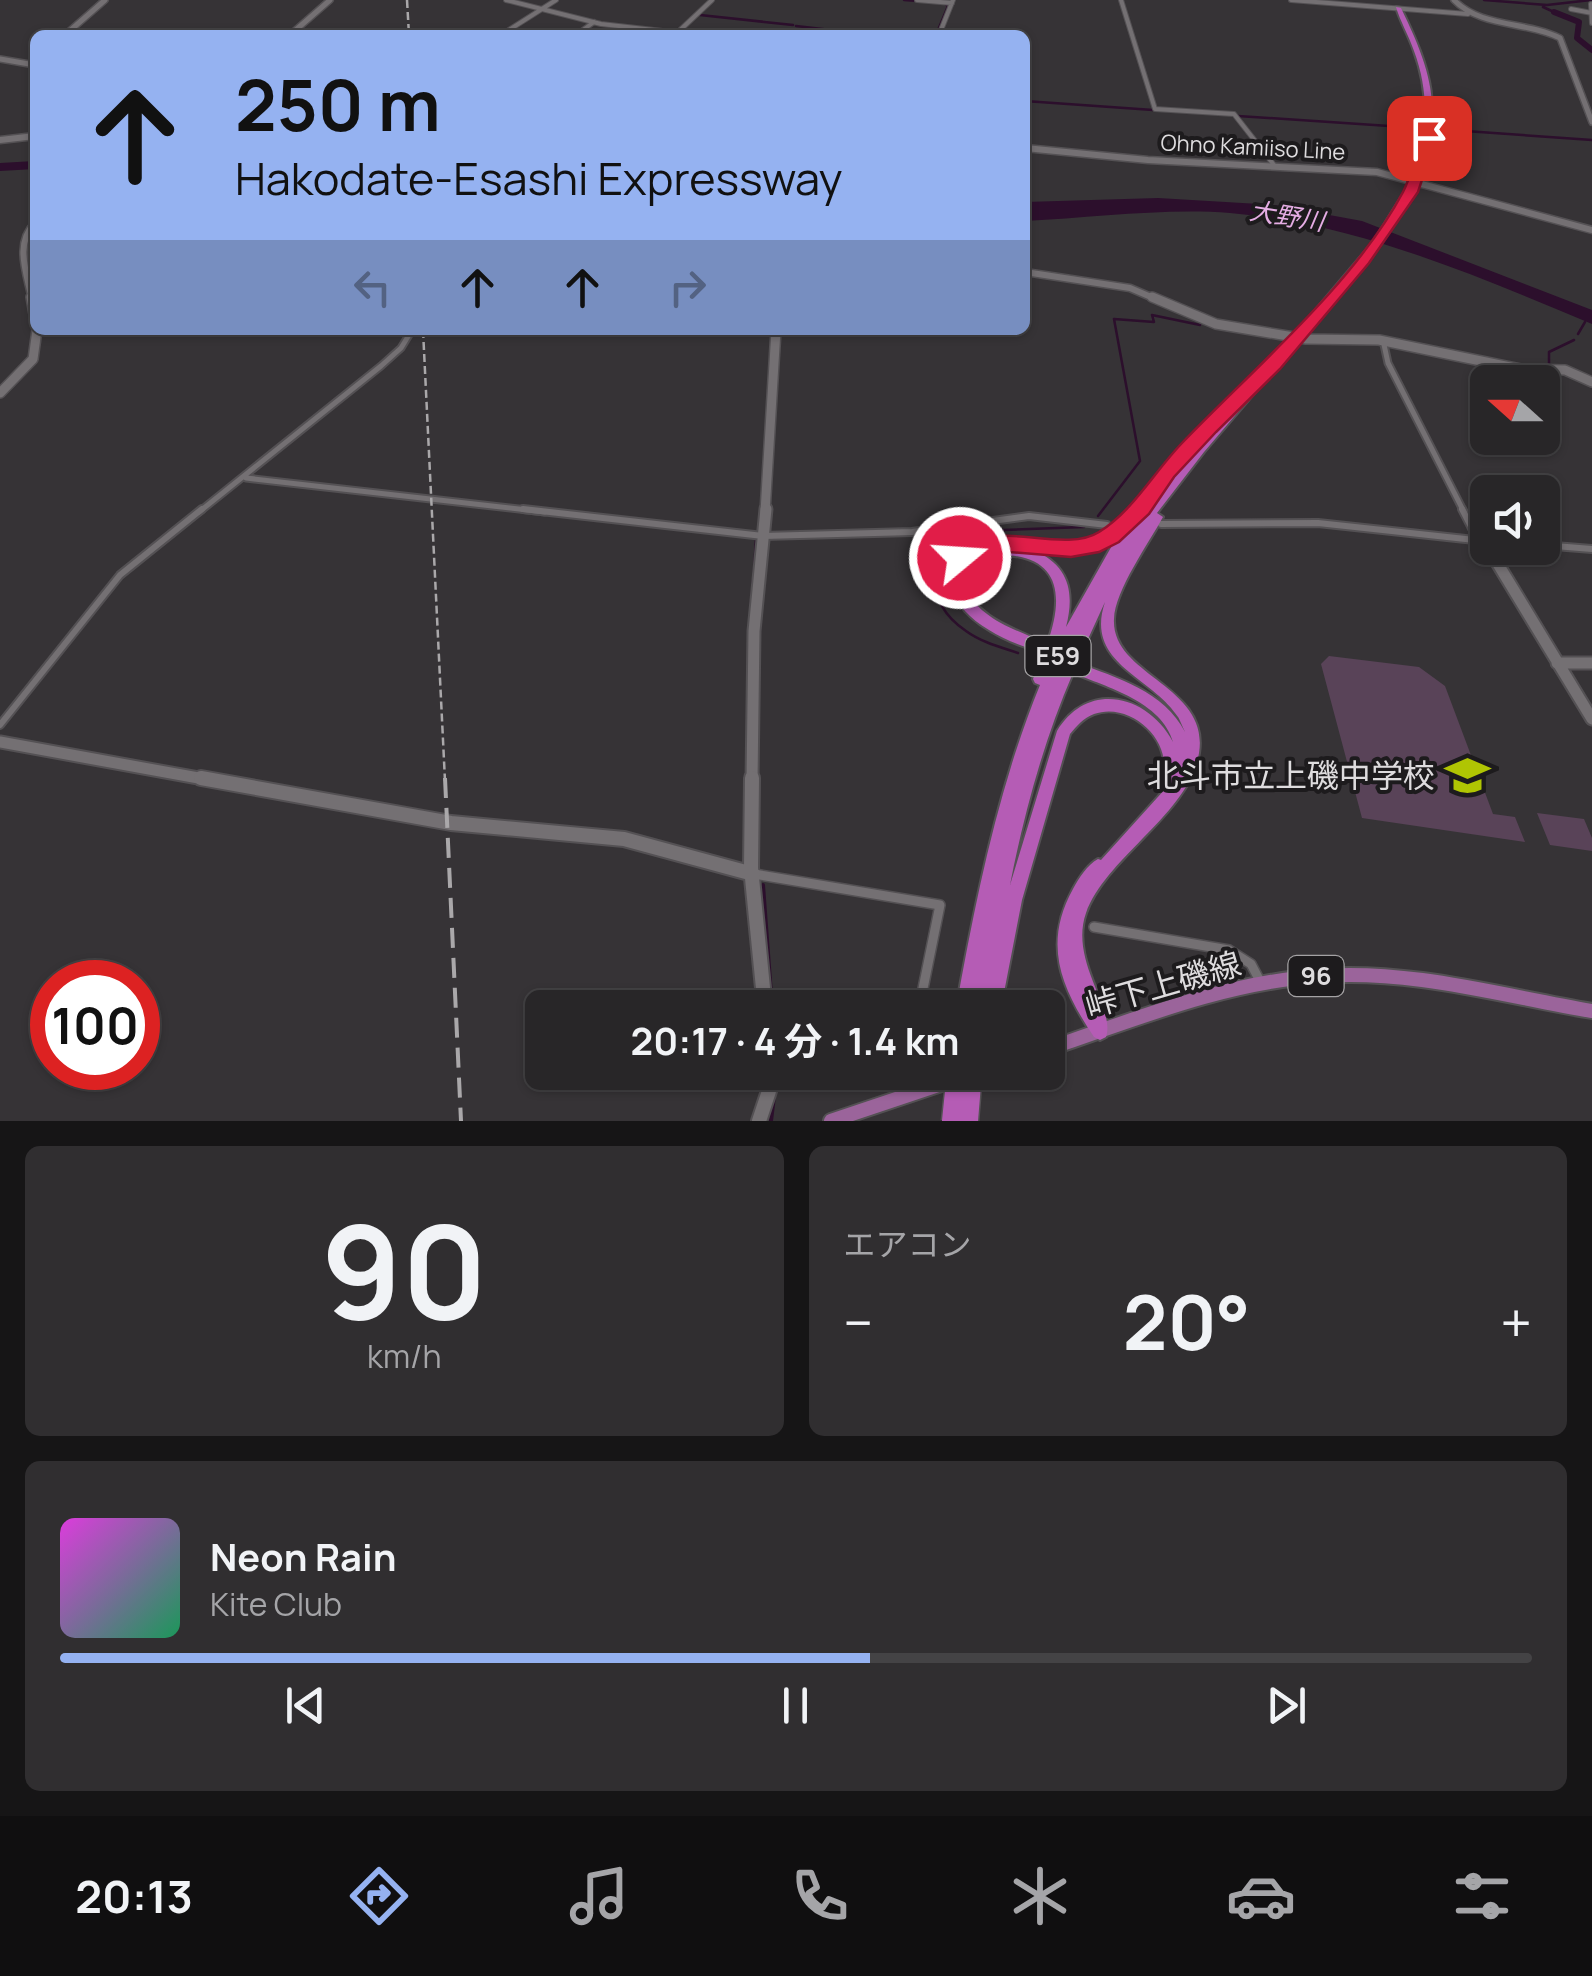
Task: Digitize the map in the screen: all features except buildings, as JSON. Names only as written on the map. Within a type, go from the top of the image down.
[{"type":"highway","name":"E59","points":[[984,990],[1007,853],[1053,699],[1103,590],[1150,513],[1364,260],[1398,214],[1416,180],[1431,127],[1428,79],[1397,4]]},
{"type":"highway","name":"E59","points":[[969,990],[978,928],[1010,788],[1067,637],[1093,585],[1167,472],[1274,365]]},
{"type":"highway","points":[[1100,1031],[1072,941],[1076,913],[1095,883],[1176,785],[1192,756],[1193,738],[1184,713],[1115,649],[1107,625],[1115,599],[1157,516],[1192,460]]},
{"type":"highway","points":[[1010,788],[1036,689],[1063,614],[1063,589],[1044,561],[1017,549],[988,549],[966,560],[957,582],[966,605],[989,623],[1041,650],[982,625],[958,605],[950,582],[960,558],[970,550],[997,543],[1071,548],[1099,543],[1141,508]]},
{"type":"highway","points":[[1100,1031],[1072,974],[1065,950],[1066,915],[1086,880],[1172,776],[1182,748],[1177,729],[1154,703],[1078,665],[1163,702],[1187,734],[1192,756]]},
{"type":"highway","points":[[996,990],[1032,834],[1064,732],[1073,716],[1083,709],[1107,704],[1142,713],[1168,742],[1172,776]]},
{"type":"highway","points":[[951,1121],[954,1090]]},
{"type":"highway","points":[[971,1121],[975,1090]]},
{"type":"main road","name":"峠下上磯線","points":[[1065,1043],[1262,984],[1357,975],[1592,1012]]},
{"type":"main road","points":[[831,1121],[924,1090]]},
{"type":"street","points":[[71,30],[105,0]]},
{"type":"street","points":[[296,30],[330,0]]},
{"type":"street","points":[[506,0],[594,22],[649,30]]},
{"type":"street","points":[[509,30],[556,0]]},
{"type":"street","points":[[680,30],[712,0]]},
{"type":"street","points":[[917,0],[952,1],[941,30]]},
{"type":"street","points":[[1121,0],[1155,109],[1234,114],[1274,165]]},
{"type":"street","points":[[1291,0],[1468,14],[1534,26],[1560,38],[1592,122]]},
{"type":"street","points":[[1454,0],[1468,14]]},
{"type":"street","points":[[1570,10],[1592,13]]},
{"type":"street","points":[[583,30],[594,22]]},
{"type":"street","points":[[0,59],[30,63]]},
{"type":"street","points":[[0,140],[30,137]]},
{"type":"street","name":"Ohno Kamiiso Line","points":[[1030,148],[1137,159],[1357,170],[1408,178],[1592,230]]},
{"type":"street","points":[[30,228],[22,244],[30,291]]},
{"type":"street","points":[[1030,273],[1130,288],[1216,324],[1306,339],[1383,342],[1520,369],[1565,370],[1592,382]]},
{"type":"street","points":[[0,393],[35,359],[38,335]]},
{"type":"street","points":[[0,724],[108,586],[395,354],[408,335]]},
{"type":"street","points":[[763,990],[753,874],[754,631],[776,335]]},
{"type":"street","points":[[1383,342],[1404,394],[1470,516]]},
{"type":"street","points":[[246,478],[763,536],[912,532],[1029,516],[1107,525]]},
{"type":"street","points":[[1162,524],[1318,523],[1470,539]]},
{"type":"street","points":[[1560,546],[1592,549]]},
{"type":"street","points":[[1498,565],[1592,718]]},
{"type":"street","points":[[1557,663],[1592,663]]},
{"type":"street","points":[[0,742],[491,830],[624,839],[753,874],[940,906],[923,990]]},
{"type":"street","points":[[1094,927],[1234,952],[1251,964],[1262,984]]},
{"type":"street","points":[[759,1121],[770,1090]]},
{"type":"shaded area","points":[[1329,656],[1419,667],[1445,686],[1493,814],[1515,817],[1525,842],[1362,818],[1321,664]]},
{"type":"shaded area","points":[[1537,813],[1584,819],[1592,838],[1592,851],[1550,845]]},
{"type":"water","points":[[1158,198],[1275,205],[1362,221],[1592,310],[1592,324],[1415,254],[1324,228],[1230,213],[1030,221],[1030,202]]},
{"type":"waterway","points":[[904,0],[918,1]]},
{"type":"waterway","points":[[1484,0],[1547,5],[1591,0]]},
{"type":"waterway","points":[[938,30],[948,6],[945,4]]},
{"type":"waterway","points":[[1543,7],[1554,12]]},
{"type":"waterway","points":[[1554,12],[1579,22],[1577,38],[1592,50]]},
{"type":"waterway","points":[[700,15],[793,25]]},
{"type":"waterway","points":[[796,26],[831,30]]},
{"type":"waterway","points":[[1030,101],[1153,110]]},
{"type":"waterway","points":[[1238,116],[1404,127]]},
{"type":"waterway","points":[[1412,127],[1443,129]]},
{"type":"waterway","points":[[1451,130],[1592,140]]},
{"type":"waterway","name":"大野川","points":[[0,167],[30,165]]},
{"type":"waterway","points":[[1098,516],[1140,461],[1114,319],[1154,322],[1152,315],[1200,325]]},
{"type":"waterway","points":[[1578,334],[1585,322]]},
{"type":"waterway","points":[[1549,365],[1549,352],[1574,340]]},
{"type":"waterway","points":[[1018,653],[978,638],[952,619],[936,592],[938,564],[946,551],[974,531],[1084,527]]},
{"type":"waterway","points":[[754,572],[756,539]]},
{"type":"waterway","points":[[751,603],[753,580]]},
{"type":"waterway","points":[[763,885],[771,990]]},
{"type":"waterway","points":[[771,1121],[775,1090]]},
{"type":"railway","points":[[407,0],[409,30]]},
{"type":"railway","points":[[423,335],[445,781]]},
{"type":"railway","points":[[445,778],[461,1121]]},
{"type":"place","name":"北斗市立上磯中学校","points":[[1468,776]]},
{"type":"route","points":[[960,558],[983,545],[1071,548],[1099,543],[1111,536],[1141,508],[1167,472],[1208,428],[1274,365],[1364,260],[1398,214],[1418,177],[1429,138]]}]
